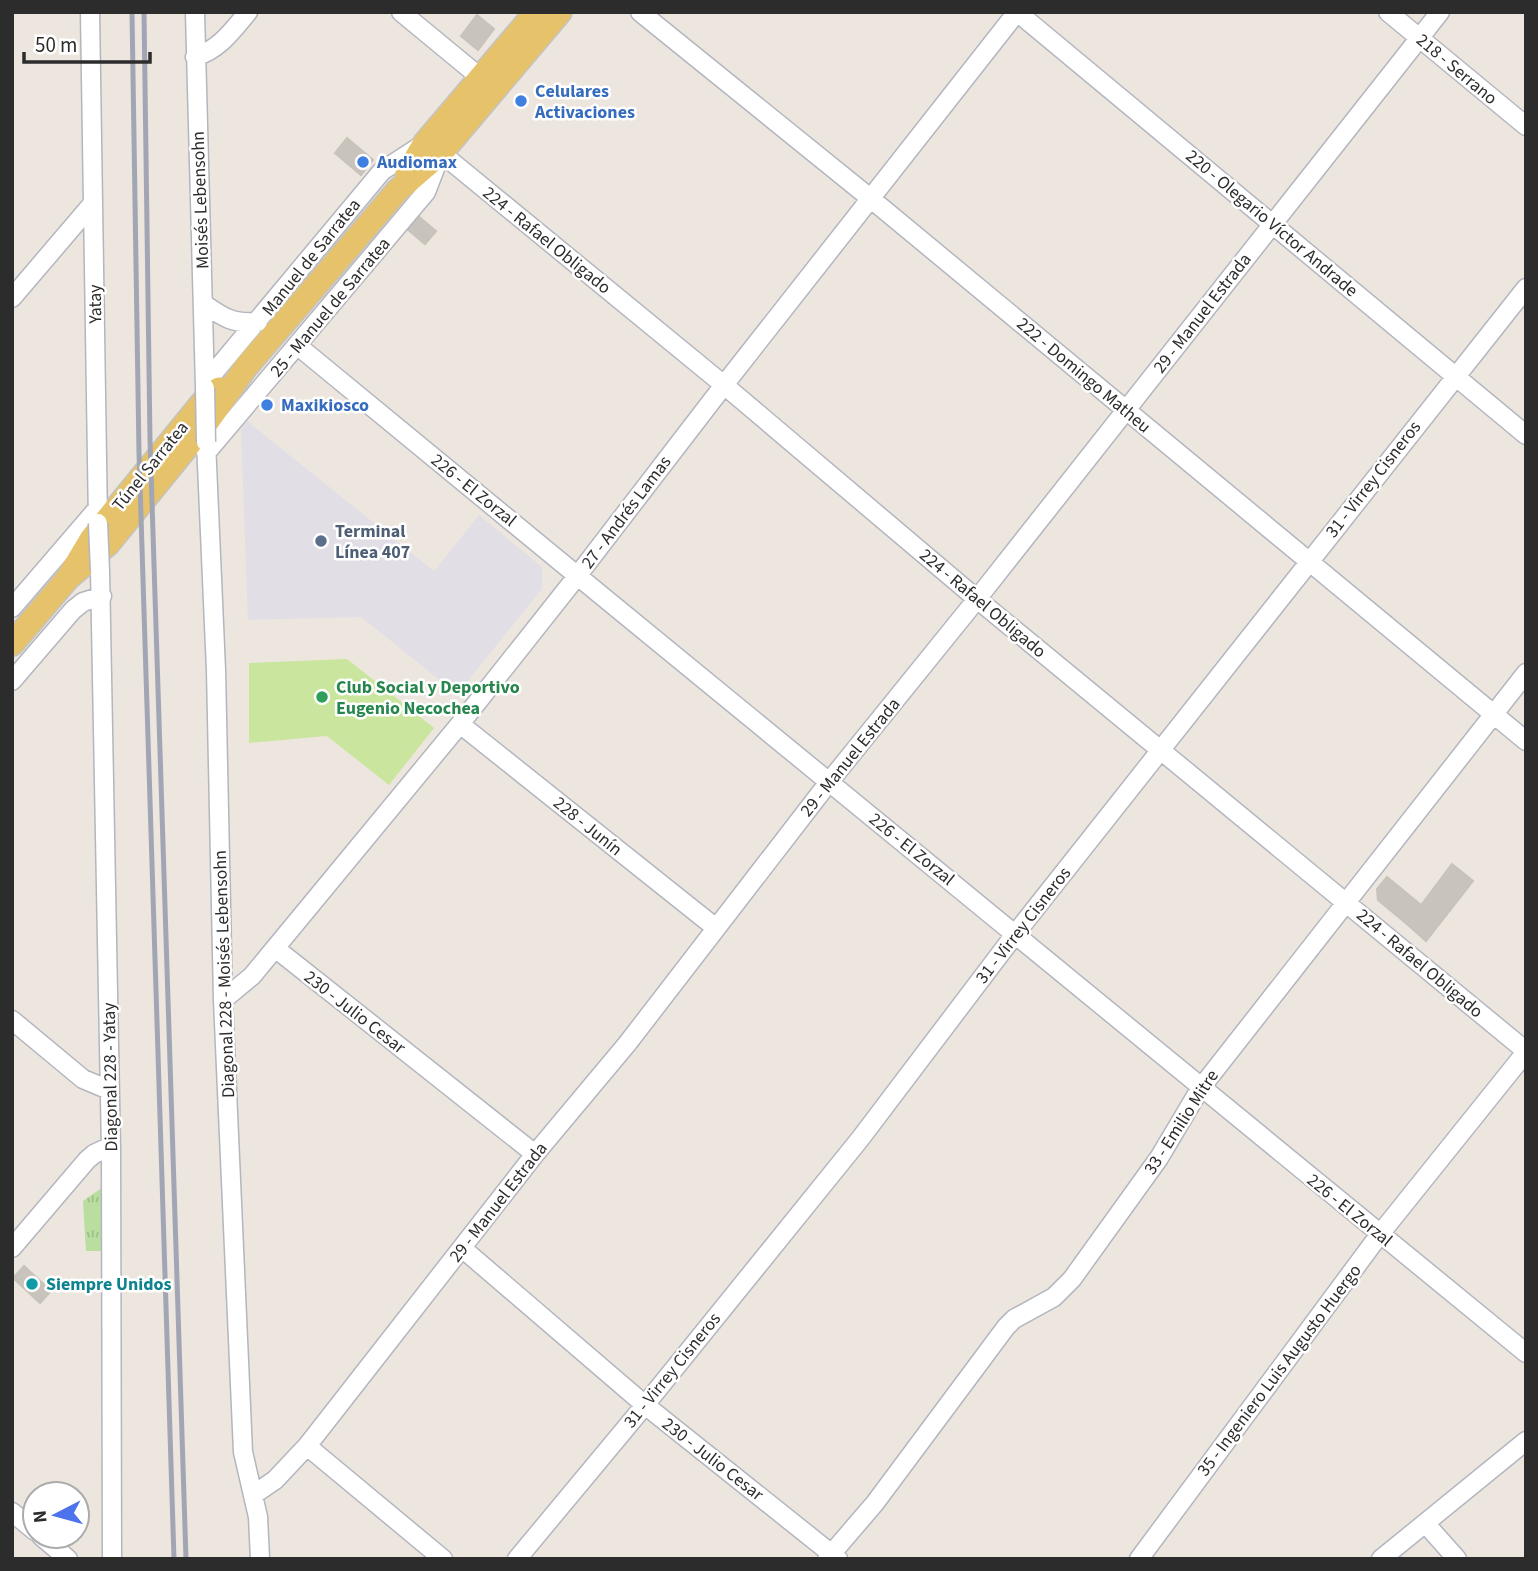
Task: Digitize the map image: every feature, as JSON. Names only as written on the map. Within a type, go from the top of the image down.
[{"type":"main road","name":"Manuel de Sarratea","points":[[398,190],[433,148],[481,78],[536,12]]},
{"type":"main road","name":"25 - Manuel de Sarratea","points":[[433,148],[560,12]]},
{"type":"main road","name":"Túnel Sarratea","points":[[12,643],[68,578],[108,544],[208,421],[246,367],[398,190]]},
{"type":"street","name":"Yatay","points":[[90,12],[98,516],[102,596]]},
{"type":"street","name":"Moisés Lebensohn","points":[[195,12],[205,385]]},
{"type":"street","points":[[195,57],[209,53],[220,45],[248,12]]},
{"type":"street","points":[[401,12],[481,78]]},
{"type":"street","name":"222 - Domingo Matheu","points":[[640,12],[870,198],[1526,741]]},
{"type":"street","name":"27 - Andrés Lamas","points":[[223,1000],[252,976],[460,724],[1017,12]]},
{"type":"street","name":"220 - Olegario Víctor Andrade","points":[[1017,12],[1526,435]]},
{"type":"street","name":"218 - Serrano","points":[[1388,12],[1526,126]]},
{"type":"street","name":"29 - Manuel Estrada","points":[[253,1495],[275,1480],[307,1446],[535,1154],[627,1044],[830,782],[1440,12]]},
{"type":"street","name":"Manuel de Sarratea","points":[[205,385],[382,171],[433,148]]},
{"type":"street","name":"25 - Manuel de Sarratea","points":[[206,448],[298,345],[426,192],[433,148]]},
{"type":"street","name":"224 - Rafael Obligado","points":[[433,148],[1526,1051]]},
{"type":"street","points":[[16,286],[93,203]]},
{"type":"street","name":"31 - Virrey Cisneros","points":[[517,1559],[860,1139],[1016,933],[1526,288]]},
{"type":"street","points":[[204,304],[231,320],[241,323],[258,322]]},
{"type":"street","name":"226 - El Zorzal","points":[[298,345],[1016,933],[1200,1089],[1526,1353]]},
{"type":"street","name":"Diagonal 228 - Moisés Lebensohn","points":[[205,385],[216,670],[223,1000],[243,1452],[258,1517],[260,1559]]},
{"type":"street","points":[[15,598],[98,516]]},
{"type":"street","points":[[12,681],[73,610],[83,602],[102,596]]},
{"type":"street","name":"Diagonal 228 - Yatay","points":[[102,596],[111,1146],[112,1559]]},
{"type":"street","name":"33 - Emilio Mitre","points":[[832,1557],[1006,1327],[1014,1319],[1054,1297],[1072,1279],[1159,1158],[1200,1089],[1526,673]]},
{"type":"street","name":"228 - Junín","points":[[460,724],[716,928]]},
{"type":"street","name":"230 - Julio Cesar","points":[[275,948],[535,1154]]},
{"type":"street","points":[[12,1020],[83,1079],[109,1090]]},
{"type":"street","name":"35 - Ingeniero Luis Augusto Huergo","points":[[1139,1559],[1380,1234],[1526,1051]]},
{"type":"street","points":[[12,1248],[87,1160],[111,1146]]},
{"type":"street","name":"230 - Julio Cesar","points":[[462,1248],[645,1405],[832,1557]]},
{"type":"street","points":[[1381,1559],[1526,1441]]},
{"type":"street","points":[[307,1446],[443,1559]]},
{"type":"street","points":[[1425,1523],[1457,1559]]},
{"type":"shaded area","name":"Terminal Línea 407","points":[[247,421],[434,571],[479,515],[542,567],[542,589],[457,694],[361,617],[248,620],[241,429]]},
{"type":"green space","name":"Club Social y Deportivo Eugenio Necochea","points":[[347,659],[434,728],[389,785],[327,736],[249,743],[249,663]]},
{"type":"green space","points":[[103,1187],[105,1251],[86,1251],[83,1201]]},
{"type":"building","points":[[477,15],[494,29],[478,50],[461,36]]},
{"type":"building","points":[[347,138],[373,160],[361,175],[335,153]]},
{"type":"building","points":[[418,216],[436,231],[425,244],[407,229]]},
{"type":"building","points":[[1452,864],[1473,881],[1426,941],[1407,924]]},
{"type":"building","points":[[1387,877],[1421,905],[1407,924],[1378,900],[1377,889]]},
{"type":"building","name":"Siempre Unidos","points":[[24,1266],[51,1291],[40,1303],[13,1278]]},
{"type":"railway","points":[[132,12],[139,453],[174,1559]]},
{"type":"railway","points":[[144,12],[150,440],[186,1559]]},
{"type":"place","name":"Celulares Activaciones","points":[[521,101]]},
{"type":"place","name":"Audiomax","points":[[363,162]]},
{"type":"place","name":"Maxikiosco","points":[[267,405]]},
{"type":"place","name":"Terminal Línea 407","points":[[321,541]]},
{"type":"place","name":"Club Social y Deportivo Eugenio Necochea","points":[[322,697]]},
{"type":"place","name":"Siempre Unidos","points":[[32,1284]]}]
